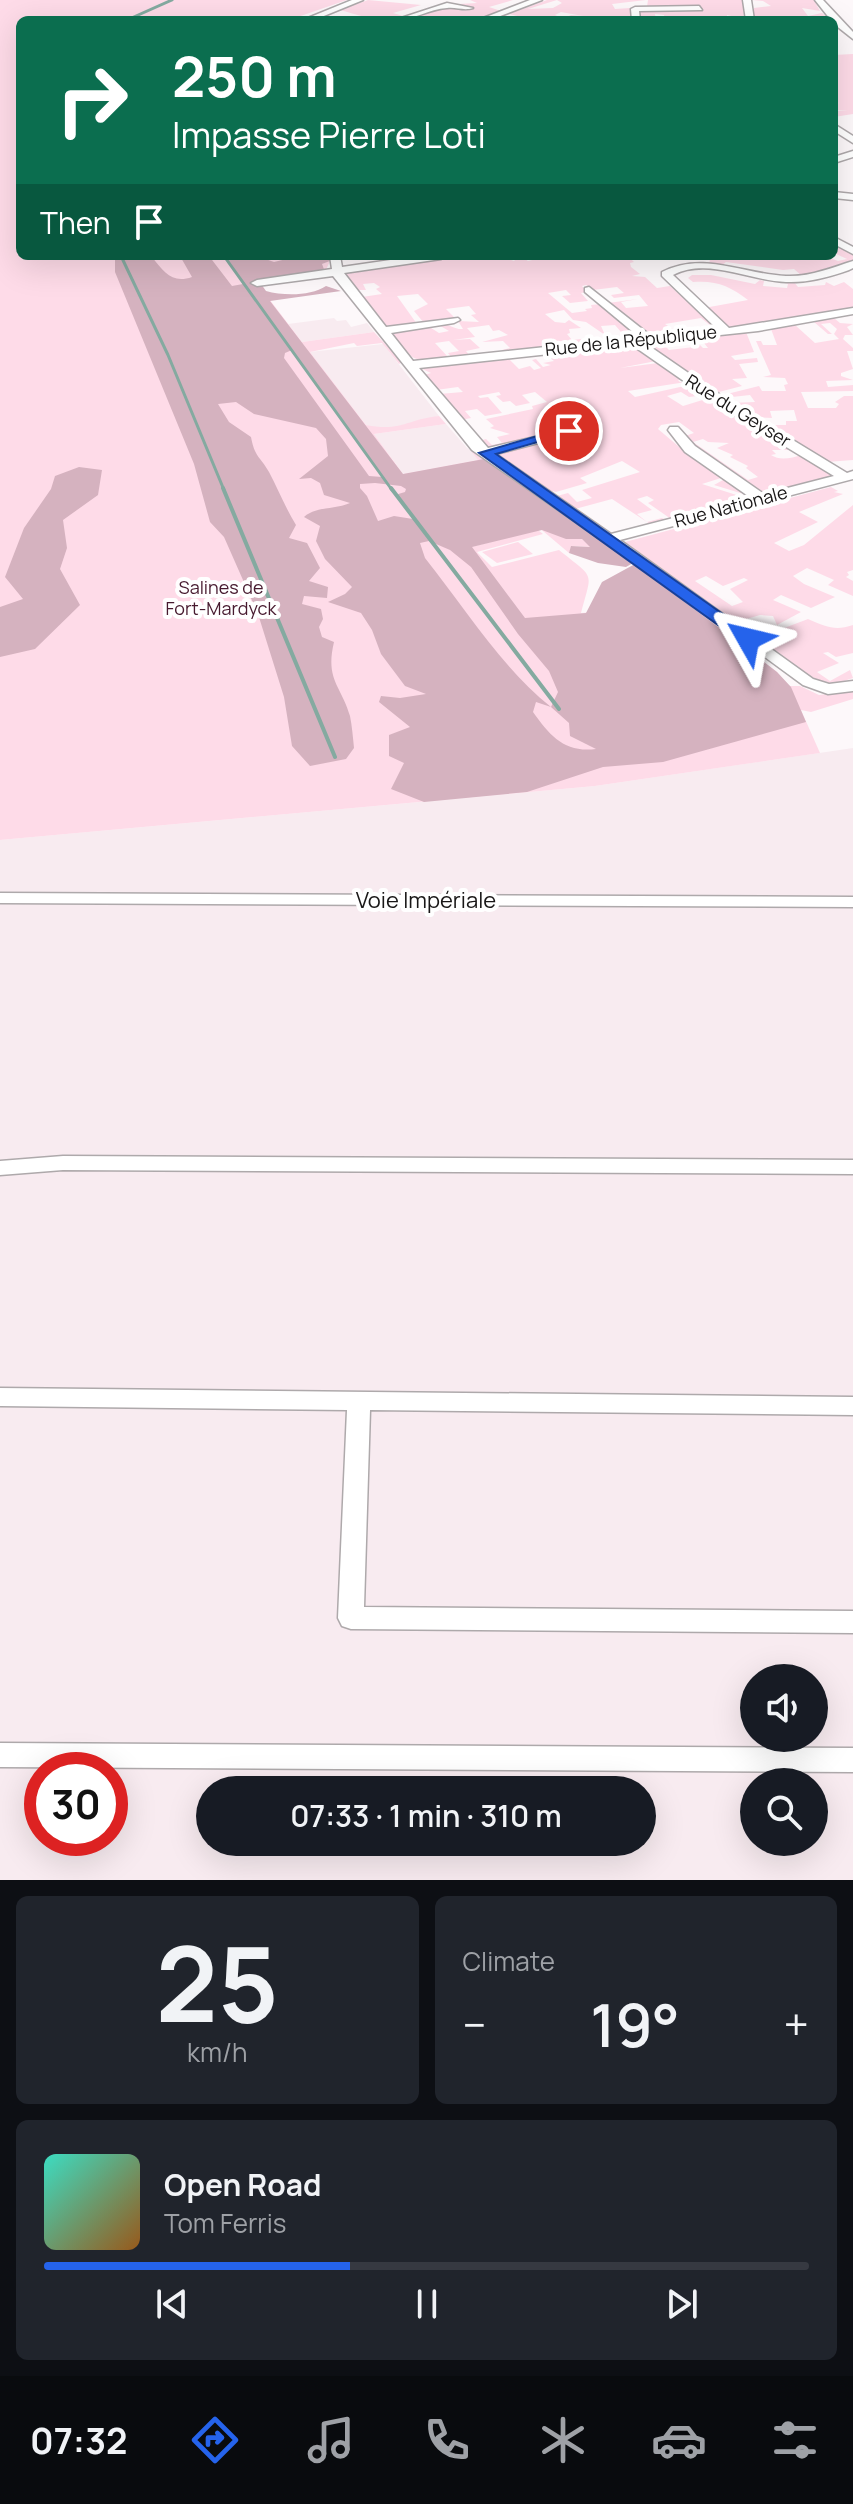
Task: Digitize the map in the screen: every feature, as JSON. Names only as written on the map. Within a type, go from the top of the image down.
[{"type":"street","points":[[317,16],[359,0]]},
{"type":"street","points":[[496,15],[538,0]]},
{"type":"street","points":[[819,0],[832,16]]},
{"type":"street","points":[[412,16],[448,5],[469,8]]},
{"type":"street","points":[[636,16],[635,9],[699,8]]},
{"type":"street","points":[[496,15],[500,16]]},
{"type":"street","points":[[838,23],[853,36]]},
{"type":"street","points":[[335,260],[336,272],[381,331],[464,434],[485,453],[808,682],[833,690],[853,686]]},
{"type":"street","points":[[257,283],[414,260]]},
{"type":"street","points":[[726,331],[666,274],[677,266],[692,264],[768,277],[801,279],[853,264]]},
{"type":"street","points":[[589,290],[648,339]]},
{"type":"street","name":"Rue de la République","points":[[409,365],[726,331],[853,311]]},
{"type":"street","points":[[381,331],[454,320]]},
{"type":"street","name":"Rue du Geyser","points":[[634,341],[728,406],[849,476]]},
{"type":"street","points":[[674,430],[690,449],[762,499]]},
{"type":"street","points":[[485,453],[569,431]]},
{"type":"street","name":"Rue Nationale","points":[[609,539],[849,476]]},
{"type":"street","name":"Voie Impériale","points":[[0,898],[853,902]]},
{"type":"street","points":[[0,1168],[55,1163],[853,1167]]},
{"type":"street","points":[[0,1397],[853,1406]]},
{"type":"street","points":[[359,1402],[351,1618],[853,1622]]},
{"type":"street","points":[[0,1755],[853,1760]]},
{"type":"shaded area","points":[[115,260],[154,260],[169,275],[185,279],[192,277],[182,260],[212,260],[232,286],[243,284],[227,260],[330,260],[322,264],[325,272],[261,284],[266,291],[281,294],[305,293],[326,286],[341,291],[270,301],[403,474],[484,459],[633,563],[626,567],[598,563],[569,553],[571,546],[590,547],[582,539],[566,539],[542,530],[472,547],[525,618],[586,613],[602,582],[635,564],[777,672],[791,687],[806,722],[663,762],[603,767],[527,792],[424,802],[391,789],[404,763],[389,756],[389,735],[410,727],[379,702],[381,696],[400,698],[426,694],[405,686],[381,654],[372,630],[361,613],[328,602],[352,587],[325,559],[316,541],[320,526],[304,517],[314,511],[350,503],[324,495],[320,483],[311,478],[299,479],[328,456],[326,439],[316,428],[254,414],[236,402],[218,404],[229,422],[251,437],[256,453],[296,525],[289,538],[307,543],[320,568],[309,581],[328,587],[327,598],[304,596],[302,604],[321,609],[323,619],[319,627],[322,637],[334,642],[331,665],[350,716],[354,748],[346,759],[310,766],[292,746],[284,697],[258,614],[224,537],[210,522],[194,464],[115,272]],"holes":[[[292,350],[382,477],[369,476],[284,358],[285,353]],[[375,483],[406,489],[395,495],[413,519],[394,516],[378,521],[360,488],[360,484]],[[429,541],[450,550],[471,567],[518,634],[549,671],[558,692],[551,707],[516,674],[425,558],[420,543]],[[536,702],[551,707],[569,723],[570,736],[596,749],[575,748],[559,741],[533,712]]]},
{"type":"shaded area","points":[[334,318],[337,321],[346,320],[351,327],[367,323],[374,332],[302,342],[288,324]]},
{"type":"shaded area","points":[[383,344],[439,416],[395,428],[377,429],[366,425],[309,352]]},
{"type":"shaded area","points":[[446,424],[467,448],[484,459],[403,474],[374,434]]},
{"type":"shaded area","points":[[79,467],[102,470],[98,495],[63,520],[67,548],[60,569],[80,605],[35,649],[0,657],[0,607],[23,599],[5,577],[24,528],[51,489],[55,476]]},
{"type":"shaded area","points":[[853,748],[853,1880],[0,1880],[0,840],[595,786]]},
{"type":"green space","name":"Salines de Fort-Mardyck","points":[[0,0],[347,0],[301,16],[16,16],[16,260],[315,260],[321,264],[330,261],[325,272],[257,283],[302,342],[374,332],[402,362],[399,364],[382,343],[357,346],[354,343],[310,352],[366,425],[388,427],[439,416],[446,424],[374,434],[403,474],[478,460],[471,451],[541,498],[566,539],[581,538],[591,547],[572,546],[569,553],[537,526],[471,547],[538,530],[543,534],[477,552],[492,567],[559,550],[580,566],[588,577],[581,613],[690,605],[777,672],[789,686],[800,686],[819,695],[853,691],[853,699],[811,712],[801,710],[820,753],[595,786],[0,840]]},
{"type":"green space","points":[[368,0],[421,5],[393,13],[403,16],[364,16],[340,10]]},
{"type":"green space","points":[[470,0],[513,0],[489,7],[501,11],[487,16],[418,16],[448,6],[467,9],[471,7],[459,4],[477,3]]},
{"type":"green space","points":[[547,0],[557,0],[646,0],[612,4],[615,9],[630,8],[631,16],[583,16],[561,12],[555,15],[558,16],[509,14]],"holes":[[[557,0],[562,3],[553,8],[528,9]]]},
{"type":"green space","points":[[648,0],[743,0],[744,16],[639,16],[638,9],[701,11],[685,5],[647,7]]},
{"type":"green space","points":[[752,0],[814,0],[820,11],[802,8],[808,16],[754,16],[754,8],[771,6]]},
{"type":"green space","points":[[853,54],[853,114],[838,116],[838,111],[848,110],[838,110],[838,55]]},
{"type":"green space","points":[[838,246],[853,255],[853,260],[802,276],[794,269],[726,262],[721,266],[708,264],[709,260],[847,259],[838,255]]},
{"type":"green space","points":[[435,260],[632,260],[631,267],[640,274],[632,276],[645,277],[657,288],[670,286],[718,329],[706,330],[703,328],[711,326],[701,318],[665,324],[679,333],[648,336],[608,303],[638,299],[621,302],[626,308],[648,306],[639,295],[614,298],[611,295],[624,293],[617,287],[593,290],[586,285],[582,286],[587,292],[581,293],[588,301],[570,303],[562,296],[571,295],[566,290],[548,293],[572,313],[587,311],[585,309],[592,308],[591,305],[601,304],[641,337],[627,339],[615,325],[601,326],[605,335],[586,322],[573,320],[564,310],[545,314],[555,322],[565,323],[569,320],[581,328],[569,329],[570,333],[567,334],[572,340],[581,339],[584,344],[505,352],[502,350],[510,348],[503,341],[482,342],[508,335],[499,330],[493,331],[489,325],[467,328],[475,337],[453,340],[470,339],[480,348],[466,351],[470,356],[452,358],[448,353],[459,351],[449,341],[435,343],[449,358],[420,360],[409,354],[390,332],[428,326],[439,333],[449,331],[437,324],[463,329],[458,321],[479,322],[471,315],[476,314],[469,306],[446,309],[455,318],[424,323],[414,311],[428,304],[418,294],[397,296],[417,324],[387,329],[362,297],[382,294],[376,289],[380,287],[374,283],[363,284],[366,290],[357,290],[344,274]]},
{"type":"green space","points":[[692,275],[711,275],[755,284],[760,280],[764,281],[763,286],[787,288],[788,284],[777,280],[817,281],[794,282],[798,287],[825,285],[826,282],[834,286],[844,282],[853,289],[853,308],[727,328],[704,308],[748,300],[722,285],[693,282],[688,278]]},
{"type":"green space","points":[[834,318],[840,323],[853,324],[847,327],[853,335],[845,335],[843,339],[853,348],[853,351],[847,351],[853,369],[841,373],[841,376],[853,380],[826,381],[828,387],[853,385],[853,391],[801,392],[808,408],[836,408],[839,404],[835,402],[844,396],[853,396],[853,460],[827,462],[765,425],[786,425],[786,421],[797,421],[794,410],[770,411],[772,418],[752,417],[729,403],[755,402],[750,395],[719,396],[759,386],[762,391],[786,391],[784,385],[788,384],[785,378],[763,377],[771,375],[756,341],[761,341],[763,345],[777,345],[771,329],[795,325],[815,343],[839,339],[834,334],[837,329],[830,323],[821,324],[832,334],[814,322]]},
{"type":"green space","points":[[746,332],[754,352],[731,356],[735,360],[757,358],[758,362],[739,364],[747,378],[732,379],[742,386],[715,393],[647,344],[660,341],[669,350],[694,347],[691,343],[697,342],[708,348],[701,339],[693,337]]},
{"type":"green space","points":[[624,344],[633,346],[656,361],[620,368],[658,363],[682,379],[678,380],[680,382],[686,382],[628,391],[635,397],[689,385],[705,395],[689,397],[681,392],[667,396],[683,406],[709,398],[793,450],[772,450],[776,454],[771,455],[774,457],[802,455],[832,474],[831,477],[762,495],[692,446],[685,436],[694,433],[679,422],[661,425],[658,429],[684,451],[750,496],[714,485],[723,480],[721,478],[702,484],[749,499],[671,519],[648,503],[654,500],[647,496],[637,499],[652,510],[637,514],[647,522],[662,518],[666,520],[650,524],[612,499],[575,509],[557,496],[568,493],[577,502],[592,498],[582,490],[640,472],[622,461],[580,478],[587,483],[556,492],[549,490],[497,456],[498,452],[585,422],[489,449],[479,441],[486,439],[492,445],[502,443],[497,437],[510,434],[490,428],[494,426],[486,419],[533,409],[532,406],[547,402],[535,392],[522,395],[530,403],[516,406],[510,401],[503,402],[496,396],[501,395],[499,392],[478,396],[488,397],[502,413],[485,416],[477,409],[465,411],[471,418],[461,420],[439,394],[463,392],[458,387],[436,390],[424,375],[431,373],[420,368],[507,357],[519,369],[530,366],[534,370],[541,368],[532,360],[536,359],[543,367],[551,365],[543,363],[554,361],[545,354]],"holes":[[[703,439],[729,443],[717,448],[733,455],[730,457],[748,466],[746,468],[758,477],[748,480],[693,442]]]},
{"type":"green space","points":[[831,487],[838,491],[834,492],[843,494],[799,512],[818,522],[774,543],[789,551],[804,545],[853,505],[853,570],[847,572],[849,575],[846,577],[853,581],[853,596],[828,585],[834,580],[807,568],[793,576],[835,597],[811,608],[781,595],[773,600],[801,612],[777,625],[773,616],[760,615],[736,622],[625,542]],"holes":[[[706,576],[723,586],[744,578],[748,580],[730,589],[743,602],[732,606],[695,581]]]},
{"type":"green space","points":[[518,542],[533,554],[497,563],[482,552]]},
{"type":"green space","points":[[808,619],[831,627],[853,625],[853,653],[836,657],[828,652],[823,653],[839,663],[817,672],[830,681],[850,670],[853,678],[829,686],[819,683],[758,638]]},
{"type":"waterway","points":[[136,16],[172,0]]},
{"type":"waterway","points":[[123,260],[168,355],[224,490]]},
{"type":"waterway","points":[[227,260],[392,490]]},
{"type":"waterway","points":[[223,488],[335,757]]},
{"type":"waterway","points":[[391,488],[559,709]]},
{"type":"route","points":[[569,431],[485,453],[748,639]]}]
